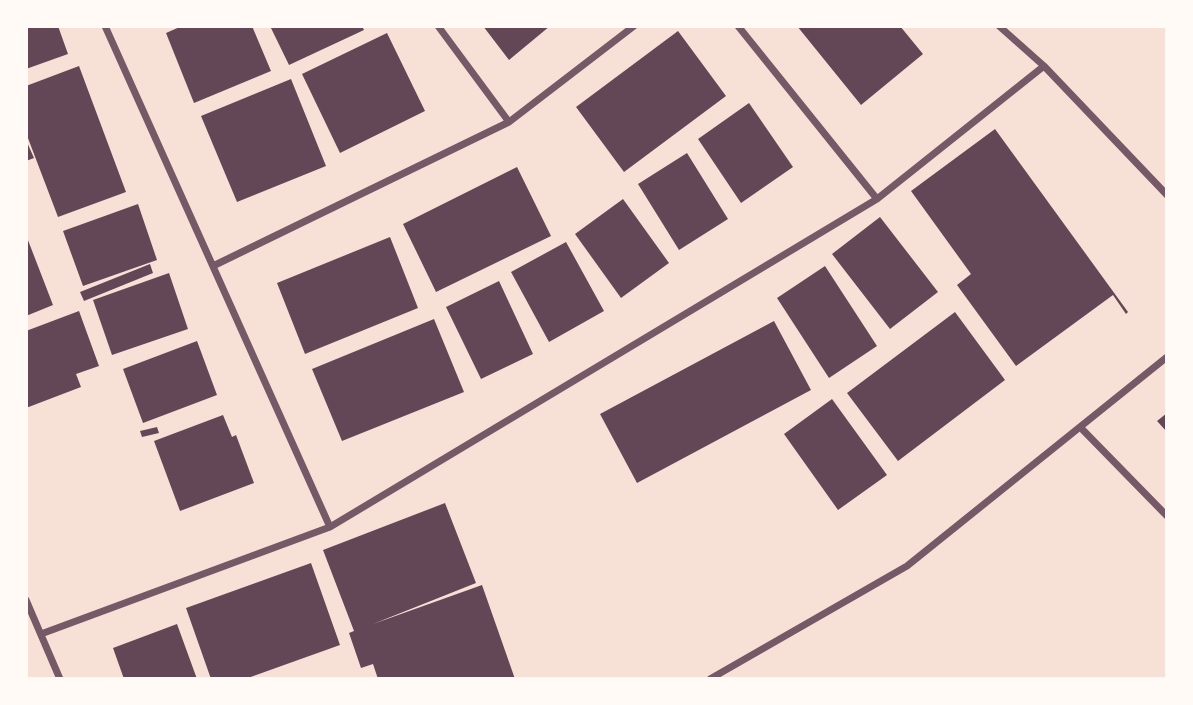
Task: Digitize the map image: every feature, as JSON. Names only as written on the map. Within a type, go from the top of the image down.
[{"type":"street","points":[[105,26],[330,527]]},
{"type":"street","points":[[438,26],[509,122]]},
{"type":"street","points":[[213,266],[509,122],[634,26]]},
{"type":"street","points":[[738,26],[877,200]]},
{"type":"street","points":[[999,26],[1044,65],[1167,195]]},
{"type":"street","points":[[41,634],[330,527],[877,200],[1044,65]]},
{"type":"street","points":[[710,679],[907,566],[1167,358]]},
{"type":"street","points":[[1080,427],[1167,516]]},
{"type":"street","points":[[26,600],[60,679]]},
{"type":"building","points":[[26,26],[58,26],[68,54],[26,69]]},
{"type":"building","points":[[182,26],[252,26],[271,71],[194,103],[166,33]]},
{"type":"building","points":[[270,26],[362,26],[364,30],[289,65]]},
{"type":"building","points":[[483,26],[550,26],[509,60]]},
{"type":"building","points":[[797,26],[900,26],[923,54],[861,105]]},
{"type":"building","points":[[678,31],[726,96],[624,172],[576,107]]},
{"type":"building","points":[[387,33],[425,111],[340,153],[302,74]]},
{"type":"building","points":[[79,66],[126,192],[58,217],[26,133],[26,86]]},
{"type":"building","points":[[291,79],[326,166],[237,202],[201,116]]},
{"type":"building","points":[[749,103],[793,167],[741,203],[698,139]]},
{"type":"building","points":[[995,129],[1128,312],[1126,314],[1113,295],[1016,366],[957,285],[971,274],[911,191]]},
{"type":"building","points":[[26,140],[34,158],[26,161]]},
{"type":"building","points":[[687,153],[728,219],[679,250],[638,184]]},
{"type":"building","points":[[517,167],[551,236],[436,292],[403,224]]},
{"type":"building","points":[[623,199],[669,263],[621,298],[575,234]]},
{"type":"building","points":[[138,204],[157,260],[83,286],[63,231]]},
{"type":"building","points":[[880,217],[938,292],[890,329],[832,254]]},
{"type":"building","points":[[26,235],[53,305],[26,316]]},
{"type":"building","points":[[390,237],[418,308],[305,354],[277,283]]},
{"type":"building","points":[[566,242],[604,311],[549,342],[511,272]]},
{"type":"building","points":[[150,264],[153,273],[84,301],[80,292]]},
{"type":"building","points":[[825,266],[877,346],[829,378],[777,298]]},
{"type":"building","points":[[169,273],[188,329],[112,355],[93,300]]},
{"type":"building","points":[[499,281],[533,354],[481,379],[446,307]]},
{"type":"building","points":[[79,311],[99,366],[76,374],[81,387],[26,408],[26,331]]},
{"type":"building","points":[[955,312],[1005,380],[898,461],[847,393]]},
{"type":"building","points":[[434,319],[464,392],[342,441],[312,369]]},
{"type":"building","points":[[774,321],[811,390],[637,483],[600,414]]},
{"type":"building","points":[[197,341],[217,395],[143,423],[123,369]]},
{"type":"building","points":[[832,399],[887,475],[838,510],[784,434]]},
{"type":"building","points":[[1167,413],[1167,432],[1157,421]]},
{"type":"building","points":[[223,415],[232,437],[236,435],[254,483],[180,511],[154,441]]},
{"type":"building","points":[[157,427],[159,433],[142,437],[140,431]]},
{"type":"building","points":[[445,503],[476,583],[373,624],[482,585],[515,679],[378,679],[373,664],[361,668],[349,633],[354,631],[323,550]]},
{"type":"building","points":[[311,563],[340,645],[245,679],[211,679],[186,608]]},
{"type":"building","points":[[177,624],[197,679],[124,679],[113,648]]}]
